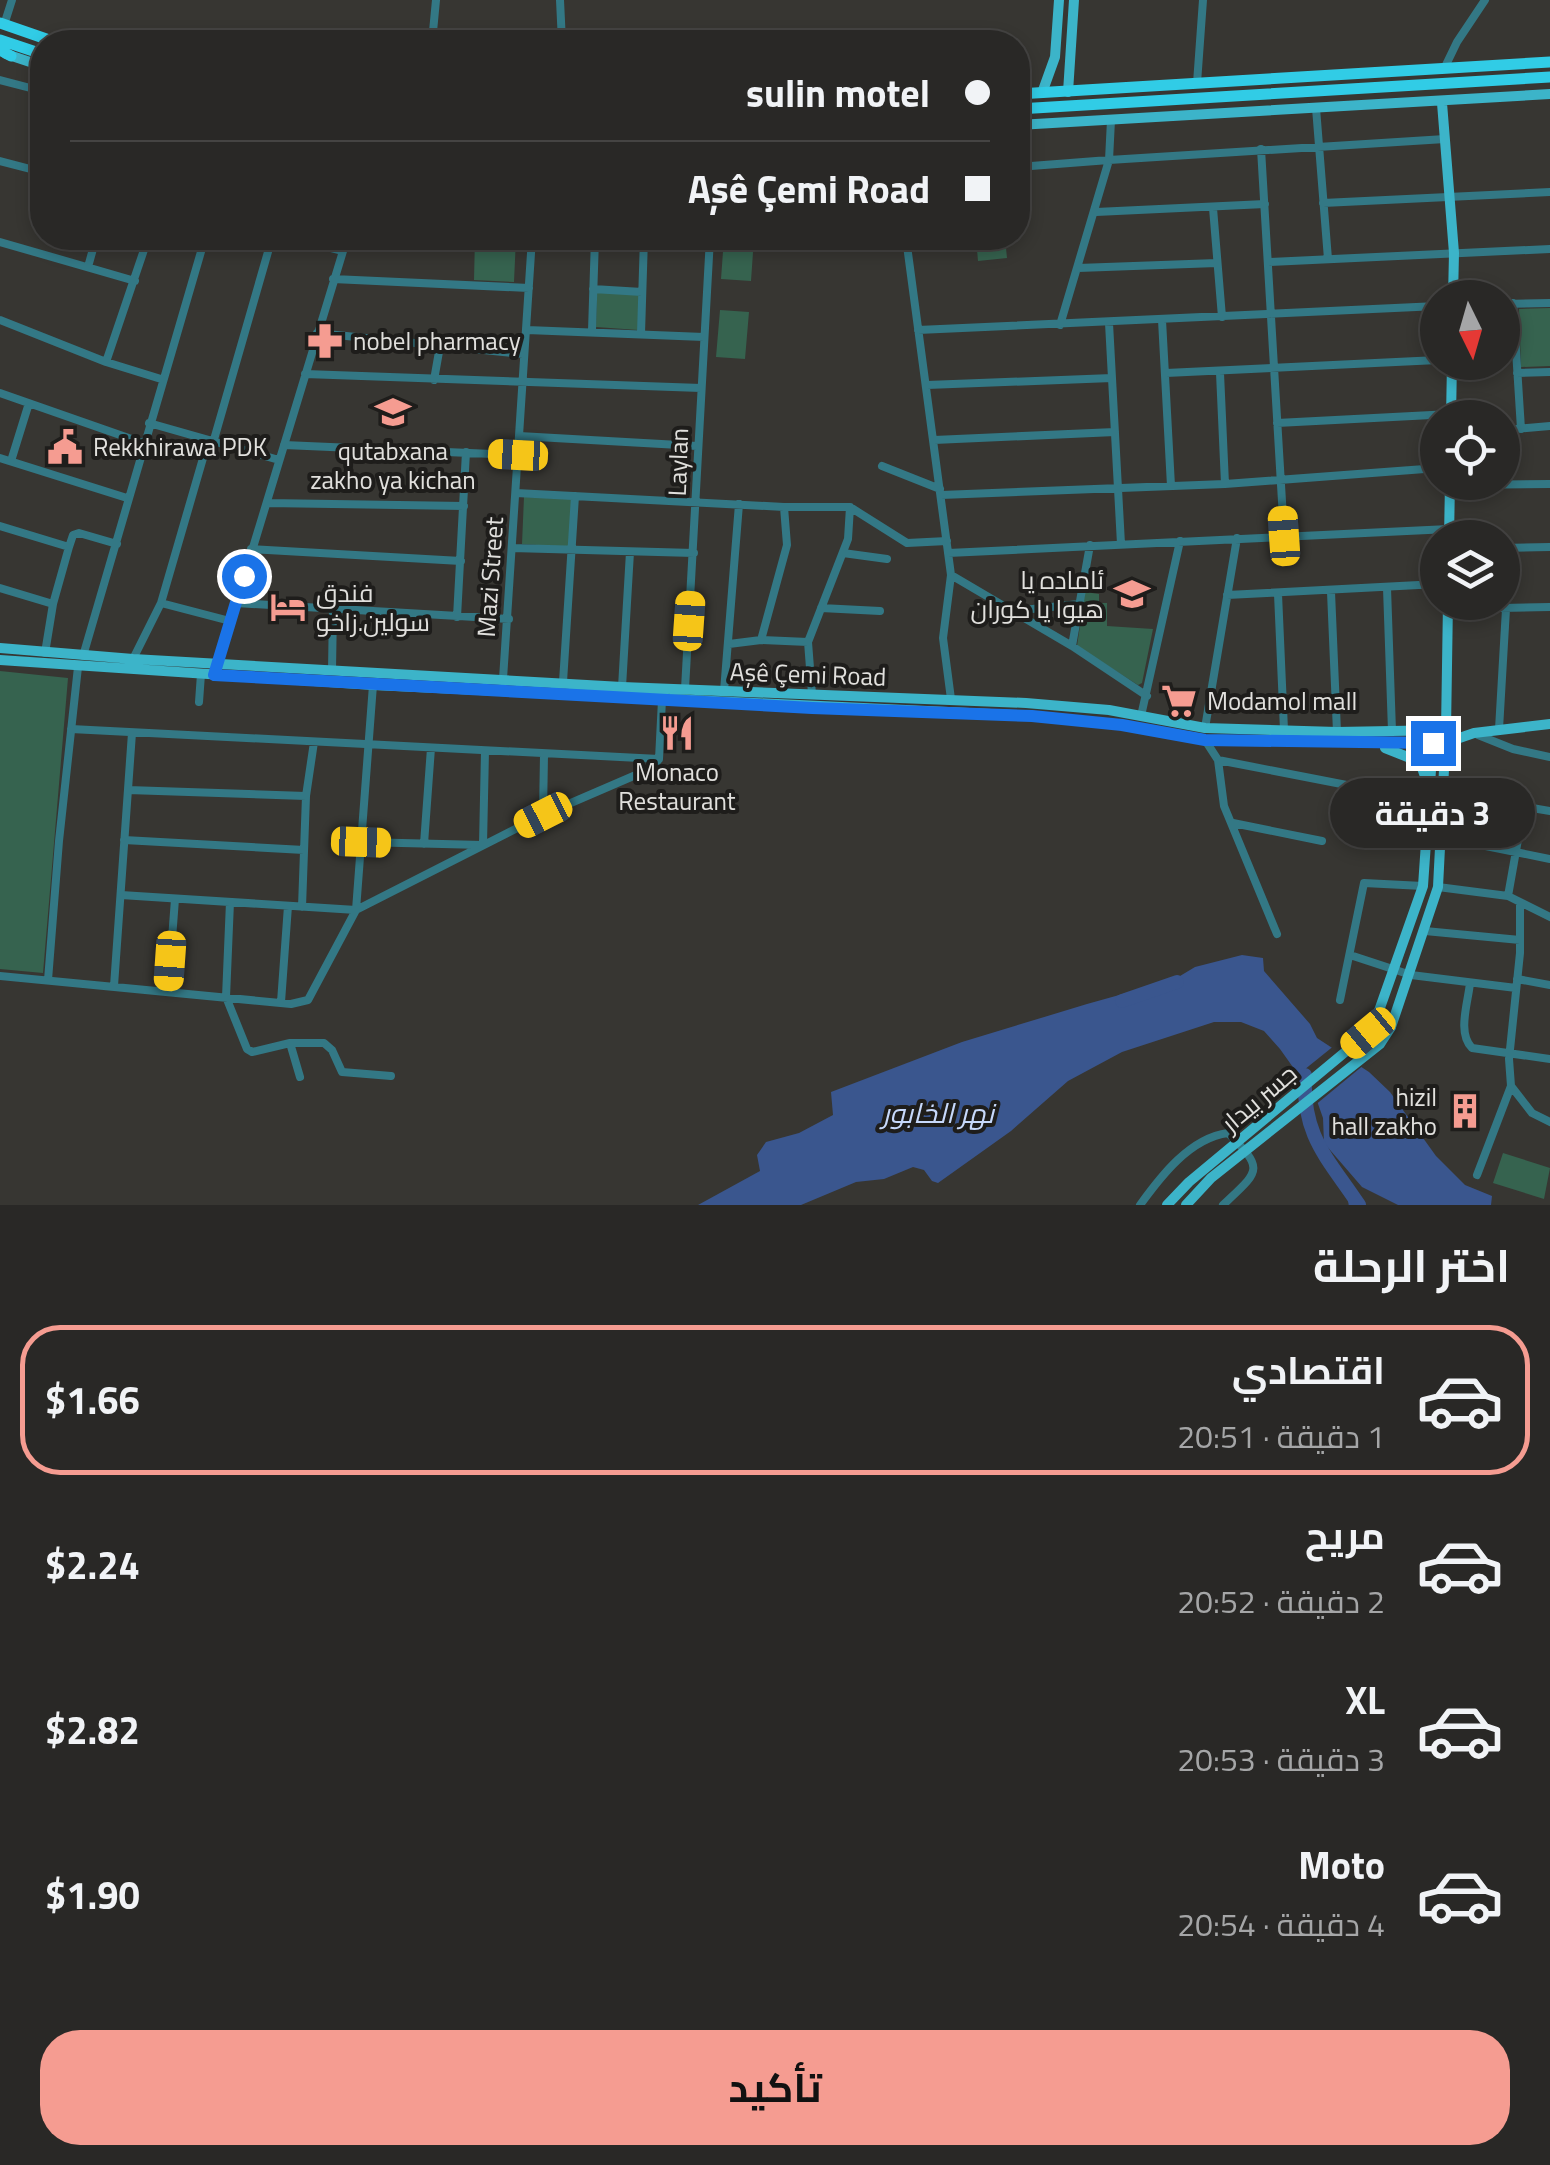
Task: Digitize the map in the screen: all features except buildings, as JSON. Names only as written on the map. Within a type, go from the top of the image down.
[{"type":"highway","points":[[2,24],[30,34]]},
{"type":"highway","points":[[0,40],[30,50]]},
{"type":"highway","points":[[1030,94],[1550,62]]},
{"type":"highway","points":[[1030,108],[1550,76]]},
{"type":"highway","points":[[1274,78],[1274,92]]},
{"type":"highway","points":[[1230,81],[1232,95]]},
{"type":"main road","points":[[1042,93],[1054,57],[1059,0]]},
{"type":"main road","points":[[1068,92],[1074,0]]},
{"type":"main road","points":[[4,53],[30,62]]},
{"type":"main road","points":[[1453,280],[1442,103],[1462,82]]},
{"type":"main road","points":[[1418,85],[1442,103]]},
{"type":"main road","points":[[1030,124],[1550,94]]},
{"type":"main road","points":[[1396,970],[1423,886],[1430,801],[1439,743],[1446,730],[1448,620]]},
{"type":"main road","name":"Aşê Çemi Road","points":[[0,648],[201,674],[216,669],[332,670],[1109,710],[1205,734],[1446,730]]},
{"type":"main road","name":"Aşê Çemi Road","points":[[0,660],[133,659],[373,685],[1032,716],[1205,734],[1364,744],[1439,743]]},
{"type":"main road","points":[[1439,743],[1474,733],[1550,724]]},
{"type":"main road","points":[[1411,975],[1438,887],[1442,793],[1439,743],[1433,730]]},
{"type":"main road","points":[[1446,730],[1457,736]]},
{"type":"main road","points":[[1364,744],[1401,752],[1420,762],[1430,801]]},
{"type":"main road","name":"جسر بيدار","points":[[1167,1205],[1189,1182],[1368,1033],[1396,970]]},
{"type":"main road","name":"جسر بيدار","points":[[1186,1205],[1211,1178],[1380,1044],[1391,1028],[1411,975]]},
{"type":"street","points":[[2,24],[12,0]]},
{"type":"street","points":[[433,30],[436,0]]},
{"type":"street","points":[[560,0],[561,30]]},
{"type":"street","points":[[1197,83],[1204,0]]},
{"type":"street","points":[[1444,69],[1485,0]]},
{"type":"street","points":[[0,80],[30,88]]},
{"type":"street","points":[[1316,108],[1328,259]]},
{"type":"street","points":[[1060,324],[1109,160],[1111,120]]},
{"type":"street","points":[[1030,165],[1445,140]]},
{"type":"street","points":[[1261,149],[1284,536]]},
{"type":"street","points":[[0,161],[30,169]]},
{"type":"street","points":[[1323,203],[1550,192]]},
{"type":"street","points":[[1096,212],[1265,204]]},
{"type":"street","points":[[1213,208],[1222,317]]},
{"type":"street","points":[[0,242],[135,280]]},
{"type":"street","points":[[1268,262],[1550,249]]},
{"type":"street","points":[[88,267],[93,250]]},
{"type":"street","points":[[106,362],[144,250]]},
{"type":"street","points":[[48,980],[80,661],[201,250]]},
{"type":"street","points":[[133,659],[161,602],[268,250]]},
{"type":"street","points":[[216,669],[343,251],[339,250]]},
{"type":"street","name":"Mazi Street","points":[[503,680],[531,250]]},
{"type":"street","points":[[592,330],[595,250]]},
{"type":"street","points":[[641,334],[644,250]]},
{"type":"street","name":"Laylan","points":[[684,688],[709,250]]},
{"type":"street","points":[[908,250],[952,574],[943,638],[951,699]]},
{"type":"street","points":[[1078,268],[1218,263]]},
{"type":"street","points":[[333,280],[528,288]]},
{"type":"street","points":[[594,289],[642,292]]},
{"type":"street","points":[[1520,304],[1550,303]]},
{"type":"street","points":[[918,330],[1420,307]]},
{"type":"street","points":[[0,320],[161,379]]},
{"type":"street","points":[[1162,320],[1171,486]]},
{"type":"street","points":[[1109,323],[1120,544]]},
{"type":"street","points":[[527,330],[704,337]]},
{"type":"street","points":[[318,333],[522,354]]},
{"type":"street","points":[[434,380],[440,346]]},
{"type":"street","points":[[1166,373],[1420,361]]},
{"type":"street","points":[[1220,372],[1225,484]]},
{"type":"street","points":[[1520,372],[1550,372]]},
{"type":"street","points":[[305,374],[701,388]]},
{"type":"street","points":[[927,385],[1112,378]]},
{"type":"street","points":[[1518,380],[1521,429],[1550,426]]},
{"type":"street","points":[[0,393],[143,443]]},
{"type":"street","points":[[11,461],[29,402]]},
{"type":"street","points":[[1277,423],[1420,417]]},
{"type":"street","points":[[149,423],[279,460]]},
{"type":"street","points":[[934,440],[1115,432]]},
{"type":"street","points":[[519,436],[698,446]]},
{"type":"street","points":[[282,450],[285,444],[518,455]]},
{"type":"street","points":[[457,617],[466,452]]},
{"type":"street","points":[[0,458],[127,498]]},
{"type":"street","points":[[882,466],[941,492],[1225,484],[1420,469]]},
{"type":"street","points":[[1520,484],[1550,484]]},
{"type":"street","points":[[516,493],[850,507],[907,542],[947,541]]},
{"type":"street","points":[[563,682],[574,496]]},
{"type":"street","points":[[267,503],[464,506]]},
{"type":"street","points":[[724,691],[740,504]]},
{"type":"street","points":[[762,640],[787,545],[784,507]]},
{"type":"street","points":[[812,694],[808,642],[848,539],[850,507]]},
{"type":"street","points":[[0,526],[68,547]]},
{"type":"street","points":[[948,553],[1180,540],[1420,534]]},
{"type":"street","points":[[45,652],[53,604],[73,535],[117,544]]},
{"type":"street","points":[[1237,538],[1205,734],[1218,760],[1220,793],[1277,934]]},
{"type":"street","points":[[1141,716],[1180,540]]},
{"type":"street","points":[[1072,646],[1090,545]]},
{"type":"street","points":[[1520,548],[1550,547]]},
{"type":"street","points":[[512,548],[694,553]]},
{"type":"street","points":[[251,549],[461,561]]},
{"type":"street","points":[[622,687],[630,552]]},
{"type":"street","points":[[843,553],[886,559]]},
{"type":"street","points":[[952,574],[1146,696]]},
{"type":"street","points":[[1227,595],[1420,585]]},
{"type":"street","points":[[0,588],[53,604]]},
{"type":"street","points":[[1387,588],[1392,730]]},
{"type":"street","points":[[1331,592],[1338,732]]},
{"type":"street","points":[[1278,594],[1284,730]]},
{"type":"street","points":[[161,602],[230,621]]},
{"type":"street","points":[[236,604],[509,619]]},
{"type":"street","points":[[1014,611],[1078,604]]},
{"type":"street","points":[[1520,609],[1550,607]]},
{"type":"street","points":[[822,608],[880,610]]},
{"type":"street","points":[[332,670],[334,610]]},
{"type":"street","points":[[1499,729],[1505,620]]},
{"type":"street","points":[[730,644],[762,640],[808,642]]},
{"type":"street","points":[[198,702],[201,674]]},
{"type":"street","points":[[0,976],[301,1004],[308,1000],[356,910],[373,685]]},
{"type":"street","points":[[121,895],[356,910],[543,815],[649,770],[659,759],[662,700]]},
{"type":"street","points":[[71,729],[659,759]]},
{"type":"street","points":[[114,986],[132,732]]},
{"type":"street","points":[[1474,733],[1550,757]]},
{"type":"street","points":[[302,907],[306,796],[314,742]]},
{"type":"street","points":[[424,844],[431,748]]},
{"type":"street","points":[[483,845],[485,751]]},
{"type":"street","points":[[543,815],[544,754]]},
{"type":"street","points":[[1218,760],[1430,801]]},
{"type":"street","points":[[128,790],[306,796]]},
{"type":"street","points":[[1442,793],[1550,811]]},
{"type":"street","points":[[1508,896],[1524,806]]},
{"type":"street","points":[[1233,823],[1322,841]]},
{"type":"street","points":[[1441,837],[1550,859]]},
{"type":"street","points":[[124,840],[304,850]]},
{"type":"street","points":[[361,842],[483,845]]},
{"type":"street","points":[[1340,1000],[1364,883],[1423,886]]},
{"type":"street","points":[[1438,887],[1508,896],[1550,917]]},
{"type":"street","points":[[168,992],[175,899]]},
{"type":"street","points":[[230,902],[226,997],[247,1049],[262,1052],[290,1043],[324,1043],[332,1050],[342,1072],[391,1076]]},
{"type":"street","points":[[1477,1176],[1511,1086],[1520,903]]},
{"type":"street","points":[[281,1002],[288,906]]},
{"type":"street","points":[[1425,932],[1520,940]]},
{"type":"street","points":[[1350,954],[1411,975],[1470,983],[1550,984]]},
{"type":"street","points":[[1470,983],[1464,1036],[1467,1044],[1472,1048],[1550,1059]]},
{"type":"street","points":[[290,1043],[300,1077]]},
{"type":"street","points":[[1511,1086],[1532,1113],[1550,1122]]},
{"type":"street","points":[[1140,1205],[1160,1177],[1184,1155],[1218,1134],[1228,1133],[1254,1159],[1255,1166],[1250,1178],[1223,1205]]},
{"type":"green space","points":[[475,250],[515,250],[514,282],[474,280]]},
{"type":"green space","points":[[723,250],[753,250],[751,281],[721,279]]},
{"type":"green space","points":[[977,250],[1006,250],[1007,258],[978,261]]},
{"type":"green space","points":[[597,292],[639,294],[638,330],[596,327]]},
{"type":"green space","points":[[1550,308],[1550,366],[1521,367],[1520,309]]},
{"type":"green space","points":[[720,310],[749,312],[745,359],[716,357]]},
{"type":"green space","points":[[524,497],[573,499],[570,547],[522,544]]},
{"type":"green space","points":[[1085,592],[1099,594],[1099,603],[1107,603],[1107,626],[1153,629],[1142,683],[1138,685],[1077,646]]},
{"type":"green space","points":[[0,671],[68,678],[43,973],[0,969]]},
{"type":"green space","points":[[1503,1153],[1550,1168],[1544,1199],[1493,1183]]},
{"type":"water","name":"نهر الخابور","points":[[1242,955],[1263,958],[1264,971],[1310,1024],[1317,1038],[1369,1072],[1390,1092],[1436,1156],[1465,1185],[1492,1196],[1491,1205],[1398,1205],[1362,1187],[1324,1143],[1323,1118],[1317,1101],[1264,1031],[1241,1022],[1214,1022],[1122,1052],[1068,1081],[1011,1131],[938,1183],[924,1170],[913,1167],[884,1179],[856,1182],[801,1205],[698,1205],[760,1171],[757,1155],[766,1142],[799,1133],[833,1115],[831,1092],[962,1042],[1087,1004],[1130,992],[1145,997],[1195,967]]},
{"type":"pier","points":[[1335,1045],[1365,1064],[1314,1106],[1294,1078]]},
{"type":"waterway","name":"نهر الخابور","points":[[1122,1001],[1177,982]]},
{"type":"waterway","name":"نهر الخابور","points":[[1305,1075],[1312,1130],[1359,1205]]},
{"type":"waterway","name":"نهر الخابور","points":[[1347,1187],[1350,1205]]},
{"type":"place","name":"nobel pharmacy","points":[[325,341]]},
{"type":"place","name":"qutabxana zakho ya kichan","points":[[393,412]]},
{"type":"place","name":"Rekkhirawa PDK","points":[[65,447]]},
{"type":"place","name":"ئاماده یا هیوا یا کوران","points":[[1132,594]]},
{"type":"place","name":"فندق سولين.زاخو","points":[[288,607]]},
{"type":"place","name":"Modamol mall","points":[[1179,701]]},
{"type":"place","name":"Monaco Restaurant","points":[[677,733]]},
{"type":"place","name":"hizil hall zakho","points":[[1465,1111]]},
{"type":"route","points":[[244,576],[214,675],[812,708],[1032,716],[1122,725],[1205,740],[1433,743]]}]
